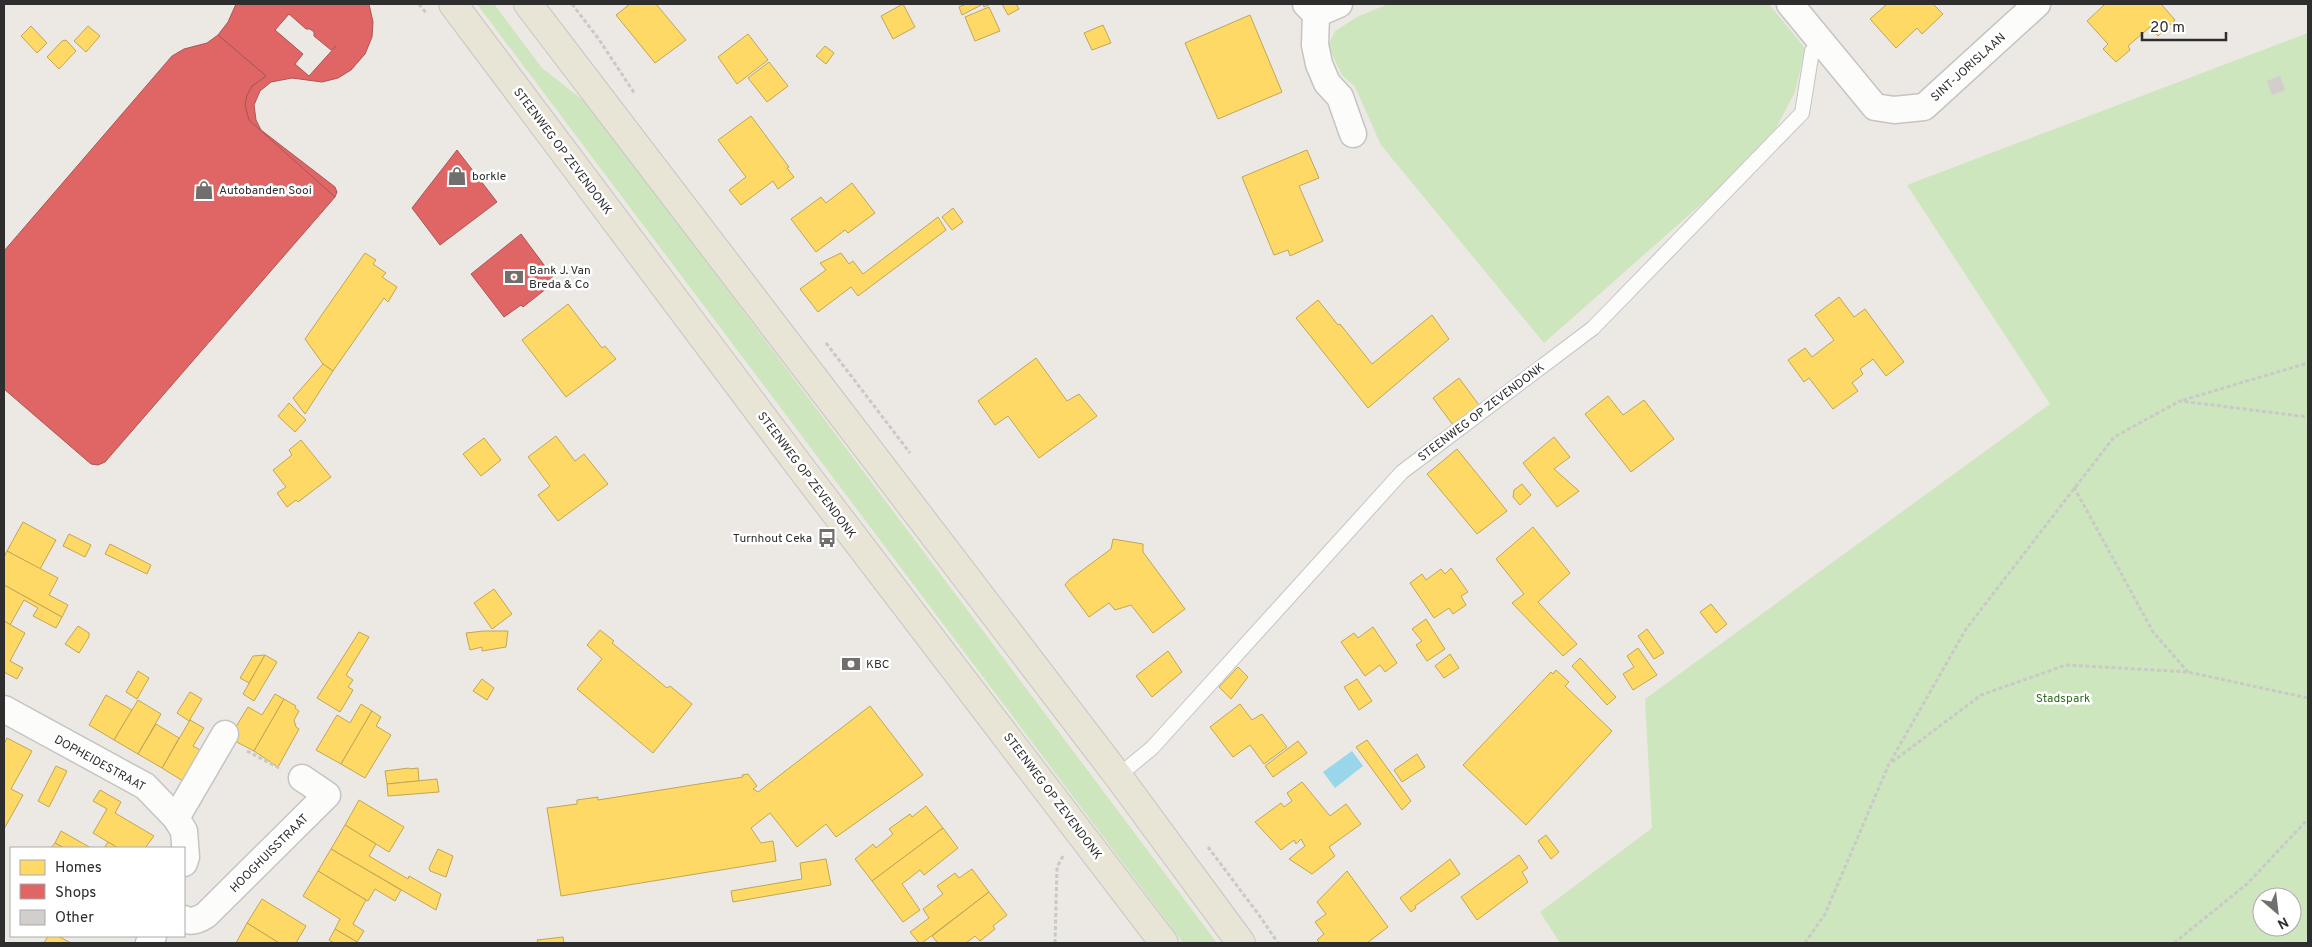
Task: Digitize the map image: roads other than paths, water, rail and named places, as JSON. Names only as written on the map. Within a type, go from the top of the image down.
[{"type":"main road","name":"STEENWEG OP ZEVENDONK","points":[[453,4],[801,468],[1164,943]]},
{"type":"main road","points":[[528,4],[1118,776],[1241,943]]},
{"type":"street","name":"SINT-JORISLAAN","points":[[1790,4],[1875,107],[1894,110],[1912,110],[1924,107],[2037,4]]},
{"type":"street","points":[[1321,7],[1316,45],[1319,64],[1326,82],[1340,97],[1353,134]]},
{"type":"street","name":"DOPHEIDESTRAAT","points":[[4,710],[145,786],[180,824]]},
{"type":"street","points":[[184,847],[180,824],[208,762],[225,734]]},
{"type":"street","name":"HOOGHUISSTRAAT","points":[[185,920],[199,919],[206,915],[327,795],[302,778]]},
{"type":"lane","name":"STEENWEG OP ZEVENDONK","points":[[1118,776],[1152,748],[1402,472],[1593,328],[1802,113],[1812,51],[1822,42]]},
{"type":"water","points":[[1352,751],[1363,766],[1335,788],[1323,772]]},
{"type":"place","name":"borkle","points":[[457,176]]},
{"type":"place","name":"Autobanden Sooi","points":[[204,190]]},
{"type":"place","name":"Bank J. Van Breda & Co","points":[[514,277]]},
{"type":"place","name":"Turnhout Ceka","points":[[827,538]]},
{"type":"place","name":"KBC","points":[[851,664]]},
{"type":"park label","name":"Stadspark","points":[[2063,698]]}]
